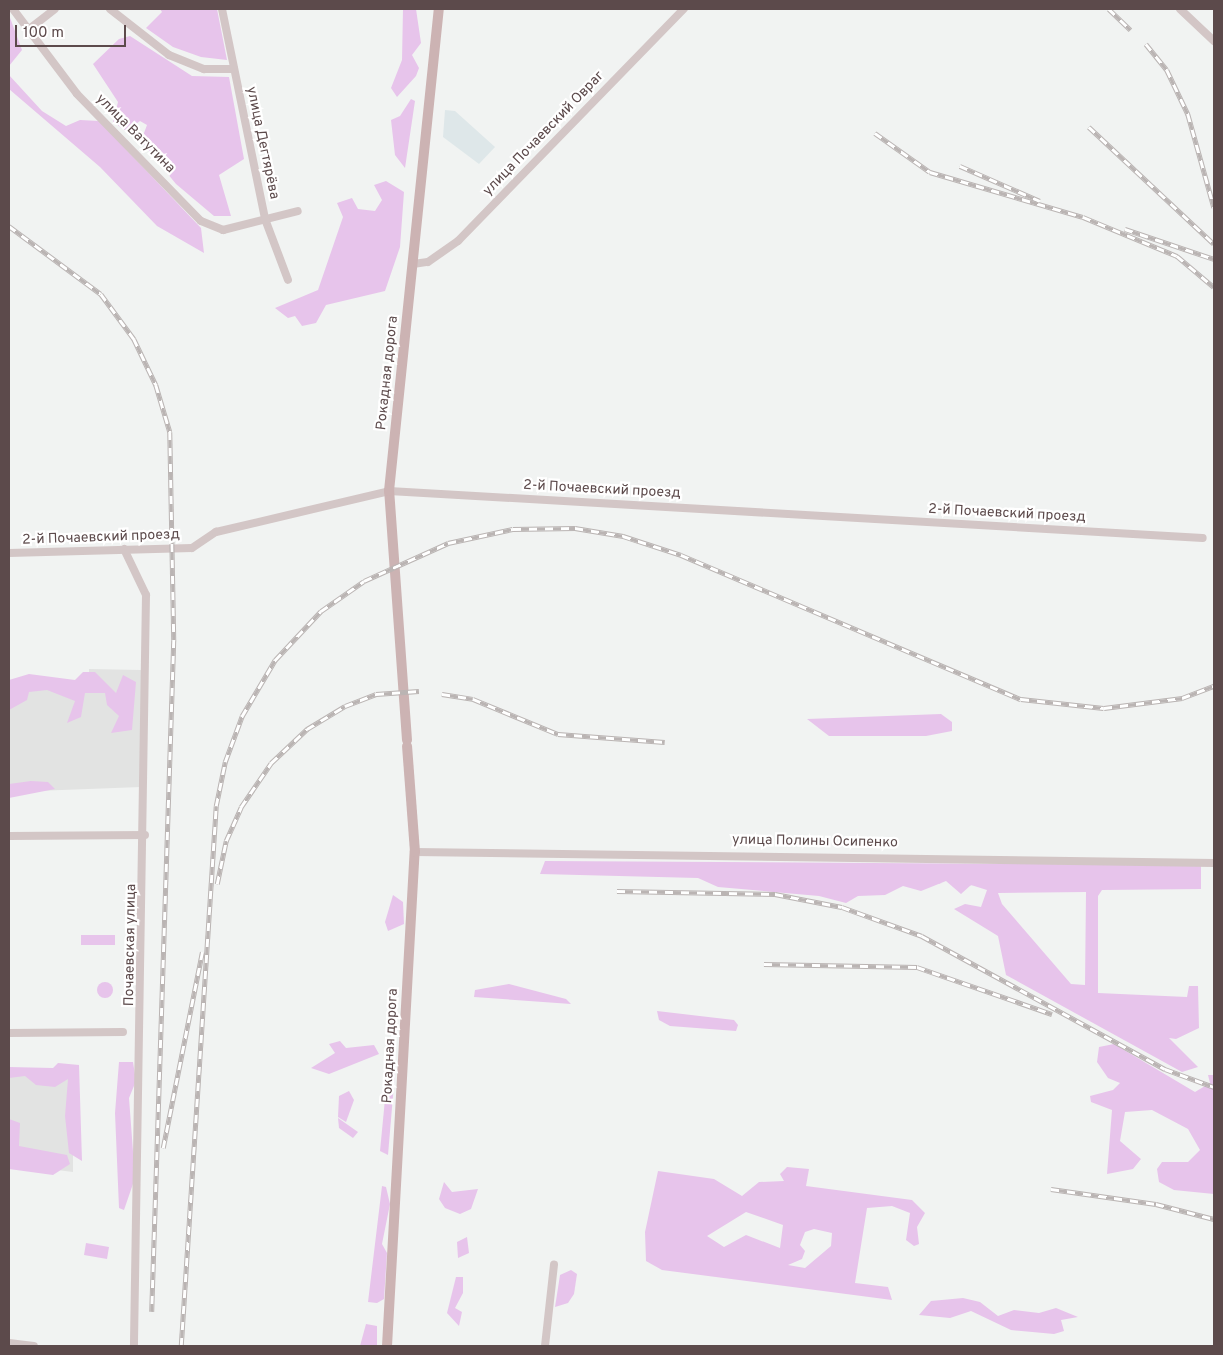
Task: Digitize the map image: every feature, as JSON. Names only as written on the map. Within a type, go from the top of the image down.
[{"type":"main road","name":"Рокадная дорога","points":[[387,1346],[415,852],[389,491],[439,9]]},
{"type":"street","name":"улица Ватутина","points":[[13,9],[77,94],[201,221],[223,230],[298,212]]},
{"type":"street","points":[[28,30],[55,9]]},
{"type":"street","points":[[110,9],[169,55],[204,69],[234,69]]},
{"type":"street","name":"улица Дегтярёва","points":[[222,9],[265,219],[288,280]]},
{"type":"street","name":"улица Почаевский Овраг","points":[[413,264],[428,262],[458,241],[684,9]]},
{"type":"street","points":[[1180,9],[1214,41]]},
{"type":"street","name":"2-й Почаевский проезд","points":[[9,553],[192,548],[216,532],[389,491],[1203,538]]},
{"type":"street","name":"Почаевская улица","points":[[124,549],[146,595],[145,835],[134,1346]]},
{"type":"street","points":[[9,836],[145,835]]},
{"type":"street","name":"улица Полины Осипенко","points":[[415,852],[1214,863]]},
{"type":"street","points":[[9,1034],[123,1032]]},
{"type":"street","points":[[545,1346],[554,1264]]},
{"type":"street","points":[[9,1343],[34,1346]]},
{"type":"shaded area","points":[[160,9],[217,9],[227,60],[201,57],[173,47],[146,28],[162,12]]},
{"type":"shaded area","points":[[403,9],[416,9],[421,43],[412,55],[419,68],[416,76],[397,97],[391,88],[402,60]]},
{"type":"shaded area","points":[[9,15],[22,50],[9,66]]},
{"type":"shaded area","points":[[130,36],[192,76],[229,77],[244,159],[219,175],[231,216],[214,216],[176,184],[141,141],[147,125],[140,121],[126,131],[113,122],[118,102],[93,64],[119,39]]},
{"type":"shaded area","points":[[9,75],[42,111],[66,126],[80,120],[99,121],[201,228],[204,253],[157,226],[100,167],[9,89]]},
{"type":"shaded area","points":[[411,99],[415,101],[405,168],[395,155],[391,120],[400,116]]},
{"type":"shaded area","points":[[445,110],[455,111],[495,147],[479,164],[443,137]]},
{"type":"shaded area","points":[[386,181],[404,192],[400,247],[385,291],[326,305],[316,323],[302,326],[295,316],[288,318],[275,308],[318,290],[343,217],[337,203],[352,198],[358,209],[375,211],[382,200],[374,185]]},
{"type":"shaded area","points":[[89,669],[141,670],[141,787],[9,792],[9,684],[89,679]]},
{"type":"shaded area","points":[[83,672],[95,672],[116,693],[123,675],[136,682],[132,730],[111,733],[119,716],[107,705],[105,693],[85,693],[81,717],[67,723],[75,701],[47,690],[29,692],[27,700],[9,710],[9,680],[29,674],[75,680]]},
{"type":"shaded area","points":[[941,714],[952,722],[952,731],[926,736],[829,736],[807,719]]},
{"type":"shaded area","points":[[31,781],[48,782],[55,789],[9,798],[9,784]]},
{"type":"shaded area","points":[[545,861],[1201,865],[1201,889],[1102,890],[1098,896],[1098,993],[1187,997],[1189,986],[1198,986],[1199,1028],[1176,1039],[1169,1038],[1198,1067],[1182,1072],[1006,975],[998,936],[954,909],[965,904],[981,907],[987,890],[971,885],[961,894],[946,881],[921,891],[903,886],[885,895],[858,896],[846,903],[819,896],[718,887],[698,878],[540,874]],"holes":[[[1086,892],[1085,985],[1071,984],[1002,904],[998,893]]]},
{"type":"shaded area","points":[[393,895],[403,902],[404,924],[388,931],[385,922]]},
{"type":"shaded area","points":[[81,935],[115,935],[115,945],[81,945]]},
{"type":"shaded area","points":[[102,982],[108,982],[113,987],[111,996],[102,998],[97,993],[97,987]]},
{"type":"shaded area","points":[[509,984],[566,999],[571,1004],[474,997],[475,990]]},
{"type":"shaded area","points":[[657,1011],[734,1020],[738,1025],[736,1031],[670,1026],[659,1020]]},
{"type":"shaded area","points":[[340,1041],[346,1048],[374,1045],[379,1054],[329,1074],[311,1068],[335,1053],[329,1044]]},
{"type":"shaded area","points":[[1114,1044],[1195,1092],[1210,1083],[1208,1075],[1214,1075],[1214,1194],[1174,1190],[1159,1182],[1157,1169],[1162,1162],[1188,1162],[1200,1150],[1188,1129],[1152,1110],[1125,1112],[1120,1141],[1141,1159],[1133,1169],[1107,1174],[1112,1110],[1091,1102],[1090,1096],[1113,1090],[1120,1083],[1108,1078],[1097,1062],[1099,1047]]},
{"type":"shaded area","points":[[119,1062],[133,1062],[136,1081],[129,1098],[135,1178],[124,1210],[119,1208],[115,1113]]},
{"type":"shaded area","points":[[58,1063],[79,1065],[82,1161],[69,1153],[65,1116],[68,1079],[55,1087],[36,1085],[25,1076],[9,1078],[9,1067],[53,1068]]},
{"type":"shaded area","points":[[73,1068],[73,1172],[9,1164],[9,1069]]},
{"type":"shaded area","points":[[388,1068],[395,1072],[388,1155],[380,1151]]},
{"type":"shaded area","points":[[349,1091],[354,1100],[346,1122],[338,1117],[339,1096]]},
{"type":"shaded area","points":[[338,1118],[358,1132],[353,1138],[339,1128]]},
{"type":"shaded area","points":[[9,1119],[20,1123],[19,1146],[67,1155],[70,1164],[53,1175],[9,1169]]},
{"type":"shaded area","points":[[787,1167],[809,1169],[806,1186],[912,1200],[925,1213],[917,1227],[919,1244],[914,1246],[906,1240],[910,1213],[892,1206],[867,1208],[855,1283],[888,1287],[892,1300],[662,1270],[646,1261],[645,1232],[658,1171],[714,1179],[742,1196],[759,1182],[784,1181],[780,1174]],"holes":[[[746,1212],[783,1225],[780,1248],[746,1235],[724,1247],[707,1236]],[[814,1229],[832,1233],[831,1246],[805,1268],[788,1265],[802,1259],[805,1251],[800,1245],[805,1232]]]},
{"type":"shaded area","points":[[444,1182],[452,1192],[478,1189],[471,1209],[460,1214],[445,1208],[439,1199]]},
{"type":"shaded area","points":[[382,1186],[386,1187],[390,1204],[382,1244],[387,1253],[384,1299],[377,1303],[368,1302]]},
{"type":"shaded area","points":[[467,1237],[469,1253],[458,1258],[457,1242]]},
{"type":"shaded area","points":[[86,1243],[109,1247],[107,1259],[84,1255]]},
{"type":"shaded area","points":[[571,1270],[577,1274],[574,1294],[568,1303],[555,1307],[560,1275]]},
{"type":"shaded area","points":[[456,1277],[463,1277],[463,1293],[455,1308],[462,1312],[459,1326],[447,1313]]},
{"type":"shaded area","points":[[963,1298],[980,1302],[998,1316],[1014,1310],[1039,1313],[1056,1308],[1078,1317],[1061,1320],[1064,1331],[1054,1334],[1011,1330],[971,1311],[950,1318],[919,1315],[931,1301]]},
{"type":"shaded area","points":[[366,1324],[377,1326],[377,1346],[360,1346]]},
{"type":"railway","points":[[1109,9],[1131,30]]},
{"type":"railway","points":[[1146,44],[1167,70],[1188,114],[1214,207]]},
{"type":"railway","points":[[1089,127],[1214,244]]},
{"type":"railway","points":[[875,133],[930,172],[1083,217],[1177,256],[1214,287]]},
{"type":"railway","points":[[960,166],[1040,201]]},
{"type":"railway","points":[[9,226],[101,294],[134,339],[156,385],[170,432],[174,640],[152,1312]]},
{"type":"railway","points":[[1125,229],[1214,259]]},
{"type":"railway","points":[[181,1346],[216,806],[225,762],[242,716],[275,660],[321,611],[364,581],[448,543],[513,529],[575,528],[623,536],[681,555],[1021,699],[1104,708],[1182,698],[1214,686]]},
{"type":"railway","points":[[217,884],[226,841],[241,807],[271,763],[307,729],[345,706],[376,694],[419,691]]},
{"type":"railway","points":[[442,694],[473,699],[558,734],[665,742]]},
{"type":"railway","points":[[617,891],[775,894],[842,907],[922,936],[1165,1069],[1214,1087]]},
{"type":"railway","points":[[163,1148],[202,952]]},
{"type":"railway","points":[[764,964],[917,967],[1052,1014]]},
{"type":"railway","points":[[1051,1189],[1156,1204],[1214,1219]]}]
